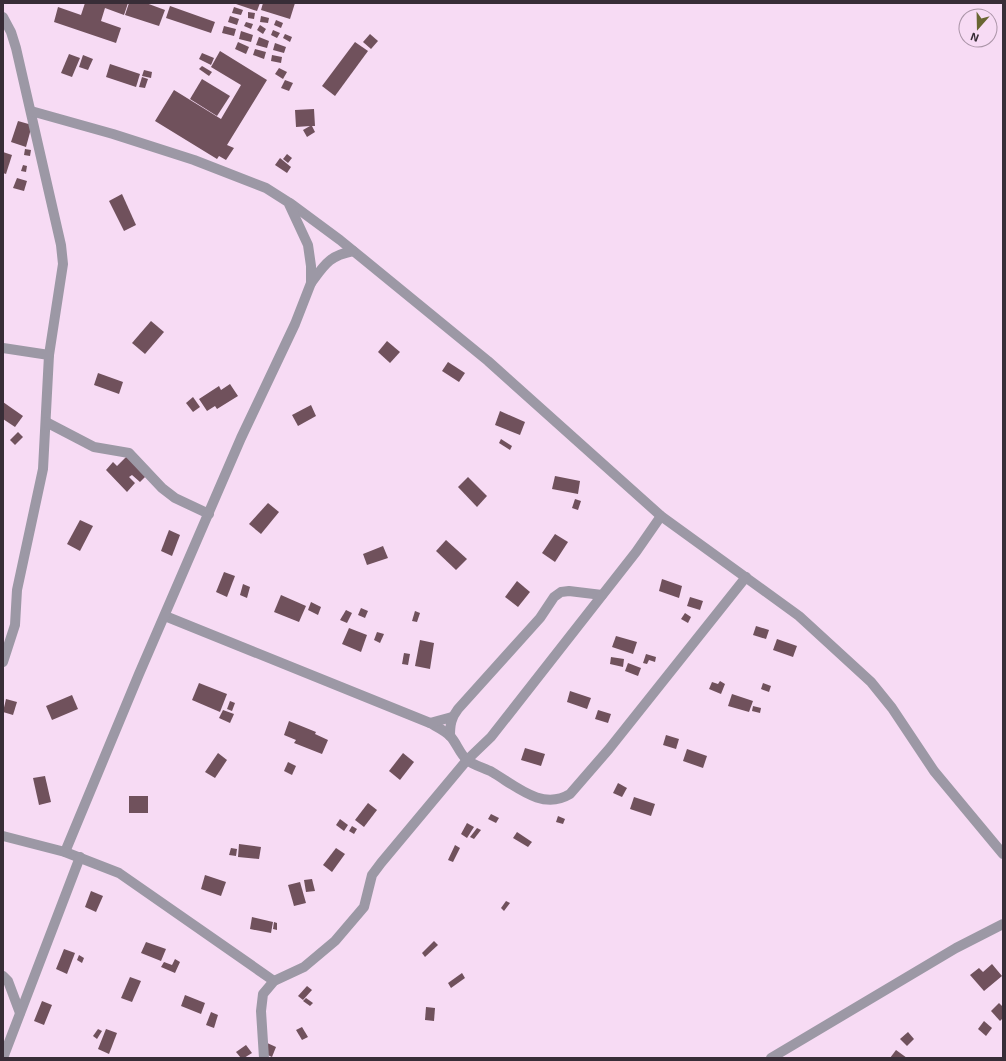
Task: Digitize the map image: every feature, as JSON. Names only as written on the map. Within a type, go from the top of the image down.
[{"type":"street","points":[[3,17],[11,32],[16,48],[61,245],[63,264],[49,355],[43,468],[17,590],[15,624],[3,662]]},
{"type":"street","points":[[31,112],[112,134],[194,160],[266,188],[288,202],[353,250],[488,361],[661,516],[799,616],[870,682],[892,708],[934,771],[1003,854]]},
{"type":"street","points":[[288,202],[308,245],[311,266],[311,283]]},
{"type":"street","points":[[65,852],[241,438],[295,324],[311,283],[323,266],[338,254],[353,250]]},
{"type":"street","points":[[3,348],[49,355]]},
{"type":"street","points":[[46,422],[94,447],[129,453],[162,488],[175,498],[209,514]]},
{"type":"street","points":[[264,1058],[263,994],[274,981],[304,967],[334,941],[364,907],[372,875],[414,822],[467,760],[491,736],[636,552],[661,516]]},
{"type":"street","points":[[165,616],[430,723],[450,736],[467,760],[540,800],[562,799],[570,794],[609,749],[746,577]]},
{"type":"street","points":[[450,736],[452,717],[501,660],[540,618],[554,597],[561,592],[602,595]]},
{"type":"street","points":[[430,723],[452,717]]},
{"type":"street","points":[[3,836],[65,852],[119,873],[274,981]]},
{"type":"street","points":[[3,1058],[80,858]]},
{"type":"street","points":[[771,1058],[949,952],[1003,924]]},
{"type":"street","points":[[3,976],[8,981],[20,1013]]},
{"type":"building","points":[[85,3],[128,3],[124,15],[105,8],[101,21],[121,28],[116,43],[54,22],[58,7],[81,15]]},
{"type":"building","points":[[129,3],[146,3],[165,10],[159,26],[125,15]]},
{"type":"building","points":[[233,3],[260,3],[257,11]]},
{"type":"building","points":[[263,3],[295,3],[290,19],[261,10]]},
{"type":"building","points":[[170,6],[215,22],[211,33],[166,18]]},
{"type":"building","points":[[234,7],[243,10],[241,15],[232,13]]},
{"type":"building","points":[[248,12],[255,13],[254,19],[248,18]]},
{"type":"building","points":[[230,16],[239,19],[237,25],[228,22]]},
{"type":"building","points":[[261,16],[269,18],[268,23],[260,22]]},
{"type":"building","points":[[276,20],[283,23],[281,28],[274,25]]},
{"type":"building","points":[[246,22],[253,24],[251,29],[244,26]]},
{"type":"building","points":[[260,25],[266,29],[263,34],[257,30]]},
{"type":"building","points":[[224,26],[236,29],[234,36],[222,33]]},
{"type":"building","points":[[273,30],[280,33],[277,38],[271,35]]},
{"type":"building","points":[[241,31],[253,35],[251,42],[239,39]]},
{"type":"building","points":[[285,34],[292,37],[290,42],[283,38]]},
{"type":"building","points":[[370,34],[378,41],[371,49],[363,42]]},
{"type":"building","points":[[259,37],[269,41],[267,48],[256,45]]},
{"type":"building","points":[[238,42],[249,47],[246,54],[235,49]]},
{"type":"building","points":[[355,42],[368,51],[335,96],[322,86]]},
{"type":"building","points":[[275,43],[286,47],[284,53],[273,50]]},
{"type":"building","points":[[255,49],[266,52],[264,59],[253,55]]},
{"type":"building","points":[[220,51],[267,80],[227,145],[234,148],[226,160],[219,156],[217,159],[155,121],[174,90],[221,119],[241,85],[211,67]]},
{"type":"building","points":[[202,53],[214,58],[211,65],[199,59]]},
{"type":"building","points":[[69,54],[80,58],[72,77],[61,73]]},
{"type":"building","points":[[83,55],[93,59],[88,70],[79,67]]},
{"type":"building","points":[[272,55],[282,57],[281,63],[271,61]]},
{"type":"building","points":[[110,64],[140,74],[136,87],[106,77]]},
{"type":"building","points":[[202,66],[212,72],[209,76],[199,69]]},
{"type":"building","points":[[279,68],[287,72],[283,79],[275,74]]},
{"type":"building","points":[[144,70],[152,72],[151,78],[142,76]]},
{"type":"building","points":[[142,77],[148,79],[145,88],[139,87]]},
{"type":"building","points":[[202,79],[230,96],[217,116],[190,99]]},
{"type":"building","points":[[285,80],[293,83],[289,91],[281,88]]},
{"type":"building","points":[[314,109],[315,126],[312,126],[315,132],[307,137],[303,130],[310,126],[296,127],[295,110]]},
{"type":"building","points":[[18,121],[32,125],[26,147],[11,142]]},
{"type":"building","points":[[25,149],[31,150],[30,156],[24,155]]},
{"type":"building","points":[[3,152],[12,155],[6,174],[3,173]]},
{"type":"building","points":[[287,154],[292,158],[288,163],[283,159]]},
{"type":"building","points":[[280,158],[291,167],[287,173],[275,165]]},
{"type":"building","points":[[23,165],[27,166],[26,172],[21,171]]},
{"type":"building","points":[[17,178],[27,181],[24,191],[13,188]]},
{"type":"building","points":[[122,194],[136,225],[124,231],[109,201]]},
{"type":"building","points":[[151,321],[164,332],[145,354],[132,343]]},
{"type":"building","points":[[387,341],[400,352],[390,363],[378,352]]},
{"type":"building","points":[[448,362],[465,373],[459,382],[442,371]]},
{"type":"building","points":[[98,373],[123,382],[119,394],[94,385]]},
{"type":"building","points":[[230,384],[238,396],[217,409],[215,406],[207,411],[199,399],[219,386],[221,390]]},
{"type":"building","points":[[193,397],[200,407],[193,412],[186,403]]},
{"type":"building","points":[[3,402],[23,416],[15,427],[3,419]]},
{"type":"building","points":[[311,405],[316,416],[298,426],[292,415]]},
{"type":"building","points":[[500,411],[525,422],[520,435],[495,425]]},
{"type":"building","points":[[18,432],[23,437],[15,445],[10,440]]},
{"type":"building","points":[[501,439],[512,446],[510,450],[499,443]]},
{"type":"building","points":[[129,454],[148,474],[140,482],[132,475],[129,477],[135,483],[127,492],[106,470],[113,462],[117,466]]},
{"type":"building","points":[[555,476],[580,481],[578,494],[552,489]]},
{"type":"building","points":[[468,477],[487,496],[477,507],[458,487]]},
{"type":"building","points":[[575,499],[581,501],[578,510],[572,508]]},
{"type":"building","points":[[268,503],[279,512],[261,534],[249,524]]},
{"type":"building","points":[[80,520],[93,526],[80,551],[67,544]]},
{"type":"building","points":[[169,530],[180,535],[172,556],[161,551]]},
{"type":"building","points":[[555,534],[568,542],[555,562],[542,553]]},
{"type":"building","points":[[446,540],[467,559],[456,570],[436,551]]},
{"type":"building","points":[[383,546],[388,558],[367,565],[363,554]]},
{"type":"building","points":[[224,572],[235,576],[227,597],[216,592]]},
{"type":"building","points":[[662,579],[682,586],[679,598],[659,591]]},
{"type":"building","points":[[517,581],[530,592],[518,607],[505,597]]},
{"type":"building","points":[[243,584],[250,587],[247,598],[240,595]]},
{"type":"building","points":[[281,595],[306,606],[299,622],[274,612]]},
{"type":"building","points":[[690,597],[703,601],[700,610],[687,606]]},
{"type":"building","points":[[311,602],[321,607],[318,615],[308,610]]},
{"type":"building","points":[[361,608],[368,611],[365,618],[358,615]]},
{"type":"building","points":[[346,610],[352,613],[347,623],[340,620]]},
{"type":"building","points":[[415,611],[420,613],[417,622],[412,621]]},
{"type":"building","points":[[685,613],[691,617],[688,623],[681,619]]},
{"type":"building","points":[[756,626],[769,630],[766,639],[753,635]]},
{"type":"building","points":[[349,628],[367,635],[361,652],[342,644]]},
{"type":"building","points":[[377,632],[384,634],[380,643],[374,640]]},
{"type":"building","points":[[616,636],[637,642],[633,654],[612,647]]},
{"type":"building","points":[[777,639],[797,646],[793,657],[773,650]]},
{"type":"building","points":[[420,640],[434,643],[430,669],[415,666]]},
{"type":"building","points":[[404,653],[410,654],[408,665],[402,664]]},
{"type":"building","points":[[646,654],[656,657],[655,662],[649,660],[647,664],[643,663]]},
{"type":"building","points":[[611,657],[624,659],[623,667],[610,664]]},
{"type":"building","points":[[628,663],[641,668],[638,676],[625,671]]},
{"type":"building","points":[[720,681],[725,684],[721,694],[709,689],[712,682],[718,684]]},
{"type":"building","points":[[199,683],[227,694],[220,712],[192,700]]},
{"type":"building","points":[[763,683],[771,686],[769,692],[761,689]]},
{"type":"building","points":[[570,691],[591,698],[587,709],[567,702]]},
{"type":"building","points":[[732,694],[753,701],[749,712],[728,706]]},
{"type":"building","points":[[72,695],[78,709],[52,720],[46,706]]},
{"type":"building","points":[[6,699],[17,702],[13,715],[3,712]]},
{"type":"building","points":[[230,701],[235,703],[232,711],[227,709]]},
{"type":"building","points":[[753,706],[761,708],[760,713],[752,711]]},
{"type":"building","points":[[223,710],[234,714],[230,723],[219,718]]},
{"type":"building","points":[[598,710],[611,714],[608,723],[595,719]]},
{"type":"building","points":[[289,721],[316,732],[315,734],[328,740],[322,754],[294,743],[296,740],[284,735]]},
{"type":"building","points":[[666,735],[679,739],[676,749],[663,745]]},
{"type":"building","points":[[525,748],[545,754],[541,766],[521,760]]},
{"type":"building","points":[[687,749],[707,756],[703,768],[683,761]]},
{"type":"building","points":[[218,753],[227,760],[215,778],[205,772]]},
{"type":"building","points":[[403,753],[414,762],[400,780],[389,771]]},
{"type":"building","points":[[288,762],[296,766],[292,775],[284,771]]},
{"type":"building","points":[[45,776],[51,802],[39,805],[33,778]]},
{"type":"building","points":[[618,783],[627,788],[622,797],[613,793]]},
{"type":"building","points":[[129,796],[148,796],[148,813],[129,813]]},
{"type":"building","points":[[634,797],[655,804],[651,816],[630,809]]},
{"type":"building","points":[[368,803],[377,810],[364,827],[355,820]]},
{"type":"building","points":[[491,814],[499,818],[496,823],[488,819]]},
{"type":"building","points":[[558,816],[565,819],[563,824],[556,822]]},
{"type":"building","points":[[340,819],[348,825],[344,831],[336,825]]},
{"type":"building","points":[[467,823],[474,827],[467,838],[461,834]]},
{"type":"building","points":[[352,826],[357,829],[354,834],[349,831]]},
{"type":"building","points":[[477,828],[481,830],[474,839],[470,837]]},
{"type":"building","points":[[517,832],[532,842],[528,847],[513,838]]},
{"type":"building","points":[[239,844],[261,847],[259,859],[238,857]]},
{"type":"building","points":[[455,845],[460,848],[453,862],[448,860]]},
{"type":"building","points":[[231,848],[237,849],[236,856],[229,855]]},
{"type":"building","points":[[336,848],[345,854],[332,872],[323,865]]},
{"type":"building","points":[[205,875],[226,882],[221,896],[201,889]]},
{"type":"building","points":[[312,879],[315,891],[306,892],[304,880]]},
{"type":"building","points":[[300,882],[306,903],[294,906],[288,885]]},
{"type":"building","points":[[91,891],[103,896],[96,912],[85,907]]},
{"type":"building","points":[[506,901],[510,903],[504,911],[501,908]]},
{"type":"building","points":[[252,917],[273,922],[271,933],[250,929]]},
{"type":"building","points":[[274,922],[277,923],[277,930],[273,929]]},
{"type":"building","points":[[434,941],[438,945],[425,957],[422,953]]},
{"type":"building","points":[[146,942],[166,949],[161,961],[141,953]]},
{"type":"building","points":[[64,949],[75,953],[67,974],[56,969]]},
{"type":"building","points":[[79,955],[84,958],[82,963],[77,960]]},
{"type":"building","points":[[175,959],[180,962],[175,973],[161,967],[164,962],[172,965]]},
{"type":"building","points":[[992,964],[1002,976],[984,991],[970,975],[979,968],[983,972]]},
{"type":"building","points":[[462,973],[465,978],[451,988],[448,983]]},
{"type":"building","points":[[130,977],[141,981],[132,1002],[121,998]]},
{"type":"building","points":[[307,986],[312,990],[303,1000],[298,996]]},
{"type":"building","points":[[185,995],[205,1003],[201,1014],[181,1006]]},
{"type":"building","points":[[306,998],[313,1003],[310,1006],[303,1001]]},
{"type":"building","points":[[42,1001],[52,1005],[44,1025],[34,1021]]},
{"type":"building","points":[[999,1003],[1003,1007],[1003,1018],[1000,1021],[991,1011]]},
{"type":"building","points":[[426,1007],[435,1008],[434,1021],[425,1020]]},
{"type":"building","points":[[211,1012],[218,1015],[214,1028],[206,1025]]},
{"type":"building","points":[[984,1021],[992,1028],[986,1036],[978,1029]]},
{"type":"building","points":[[302,1027],[308,1037],[302,1040],[296,1030]]},
{"type":"building","points":[[98,1029],[102,1031],[97,1039],[93,1036]]},
{"type":"building","points":[[106,1029],[117,1033],[109,1054],[98,1049]]},
{"type":"building","points":[[908,1032],[914,1039],[907,1046],[900,1039]]},
{"type":"building","points":[[265,1042],[276,1047],[272,1057],[261,1052]]},
{"type":"building","points":[[246,1045],[252,1053],[244,1058],[241,1058],[236,1052]]},
{"type":"building","points":[[896,1050],[907,1058],[890,1058]]}]
